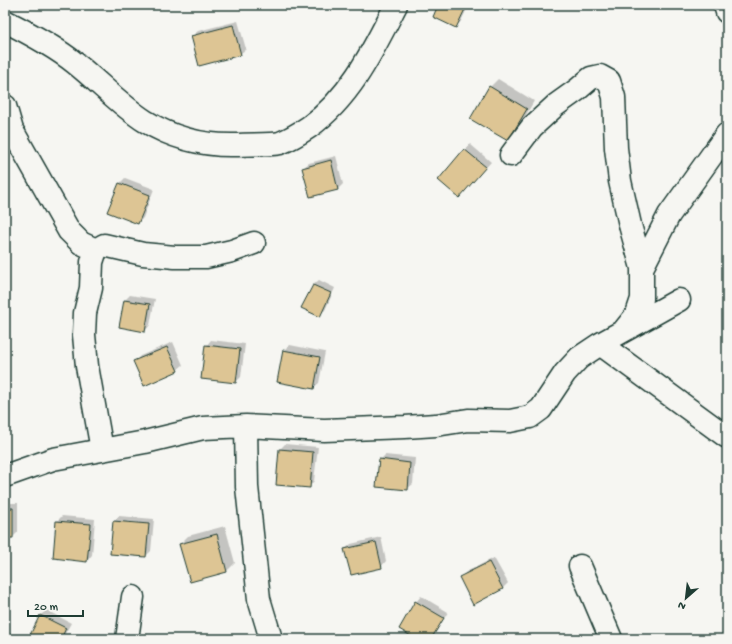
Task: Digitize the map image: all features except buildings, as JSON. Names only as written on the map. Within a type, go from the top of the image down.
[{"type":"street","points":[[5,21],[38,39],[74,62],[113,96],[145,121],[177,137],[204,144],[227,145],[279,143],[300,133],[323,116],[346,92],[372,51],[396,5]]},
{"type":"street","points":[[725,5],[727,12]]},
{"type":"street","points":[[511,155],[532,127],[556,105],[591,78],[600,76],[609,81],[614,97],[616,148],[620,181],[642,268],[642,299],[637,314],[625,330]]},
{"type":"street","points":[[5,106],[12,130],[69,231],[82,243],[96,250]]},
{"type":"street","points":[[642,268],[669,215],[727,134]]},
{"type":"street","points":[[102,450],[87,366],[84,335],[85,313],[91,288],[92,262],[96,250],[104,245],[143,254],[175,257],[206,257],[232,251],[254,243]]},
{"type":"street","points":[[5,476],[53,459],[145,442],[203,428],[246,426],[324,430],[436,425],[468,420],[510,421],[530,416],[541,408],[565,373],[580,358],[600,344],[679,300]]},
{"type":"street","points":[[600,344],[727,437]]},
{"type":"street","points":[[246,426],[247,487],[259,599],[271,639]]},
{"type":"street","points":[[580,566],[611,639]]},
{"type":"street","points":[[127,639],[133,597]]}]
